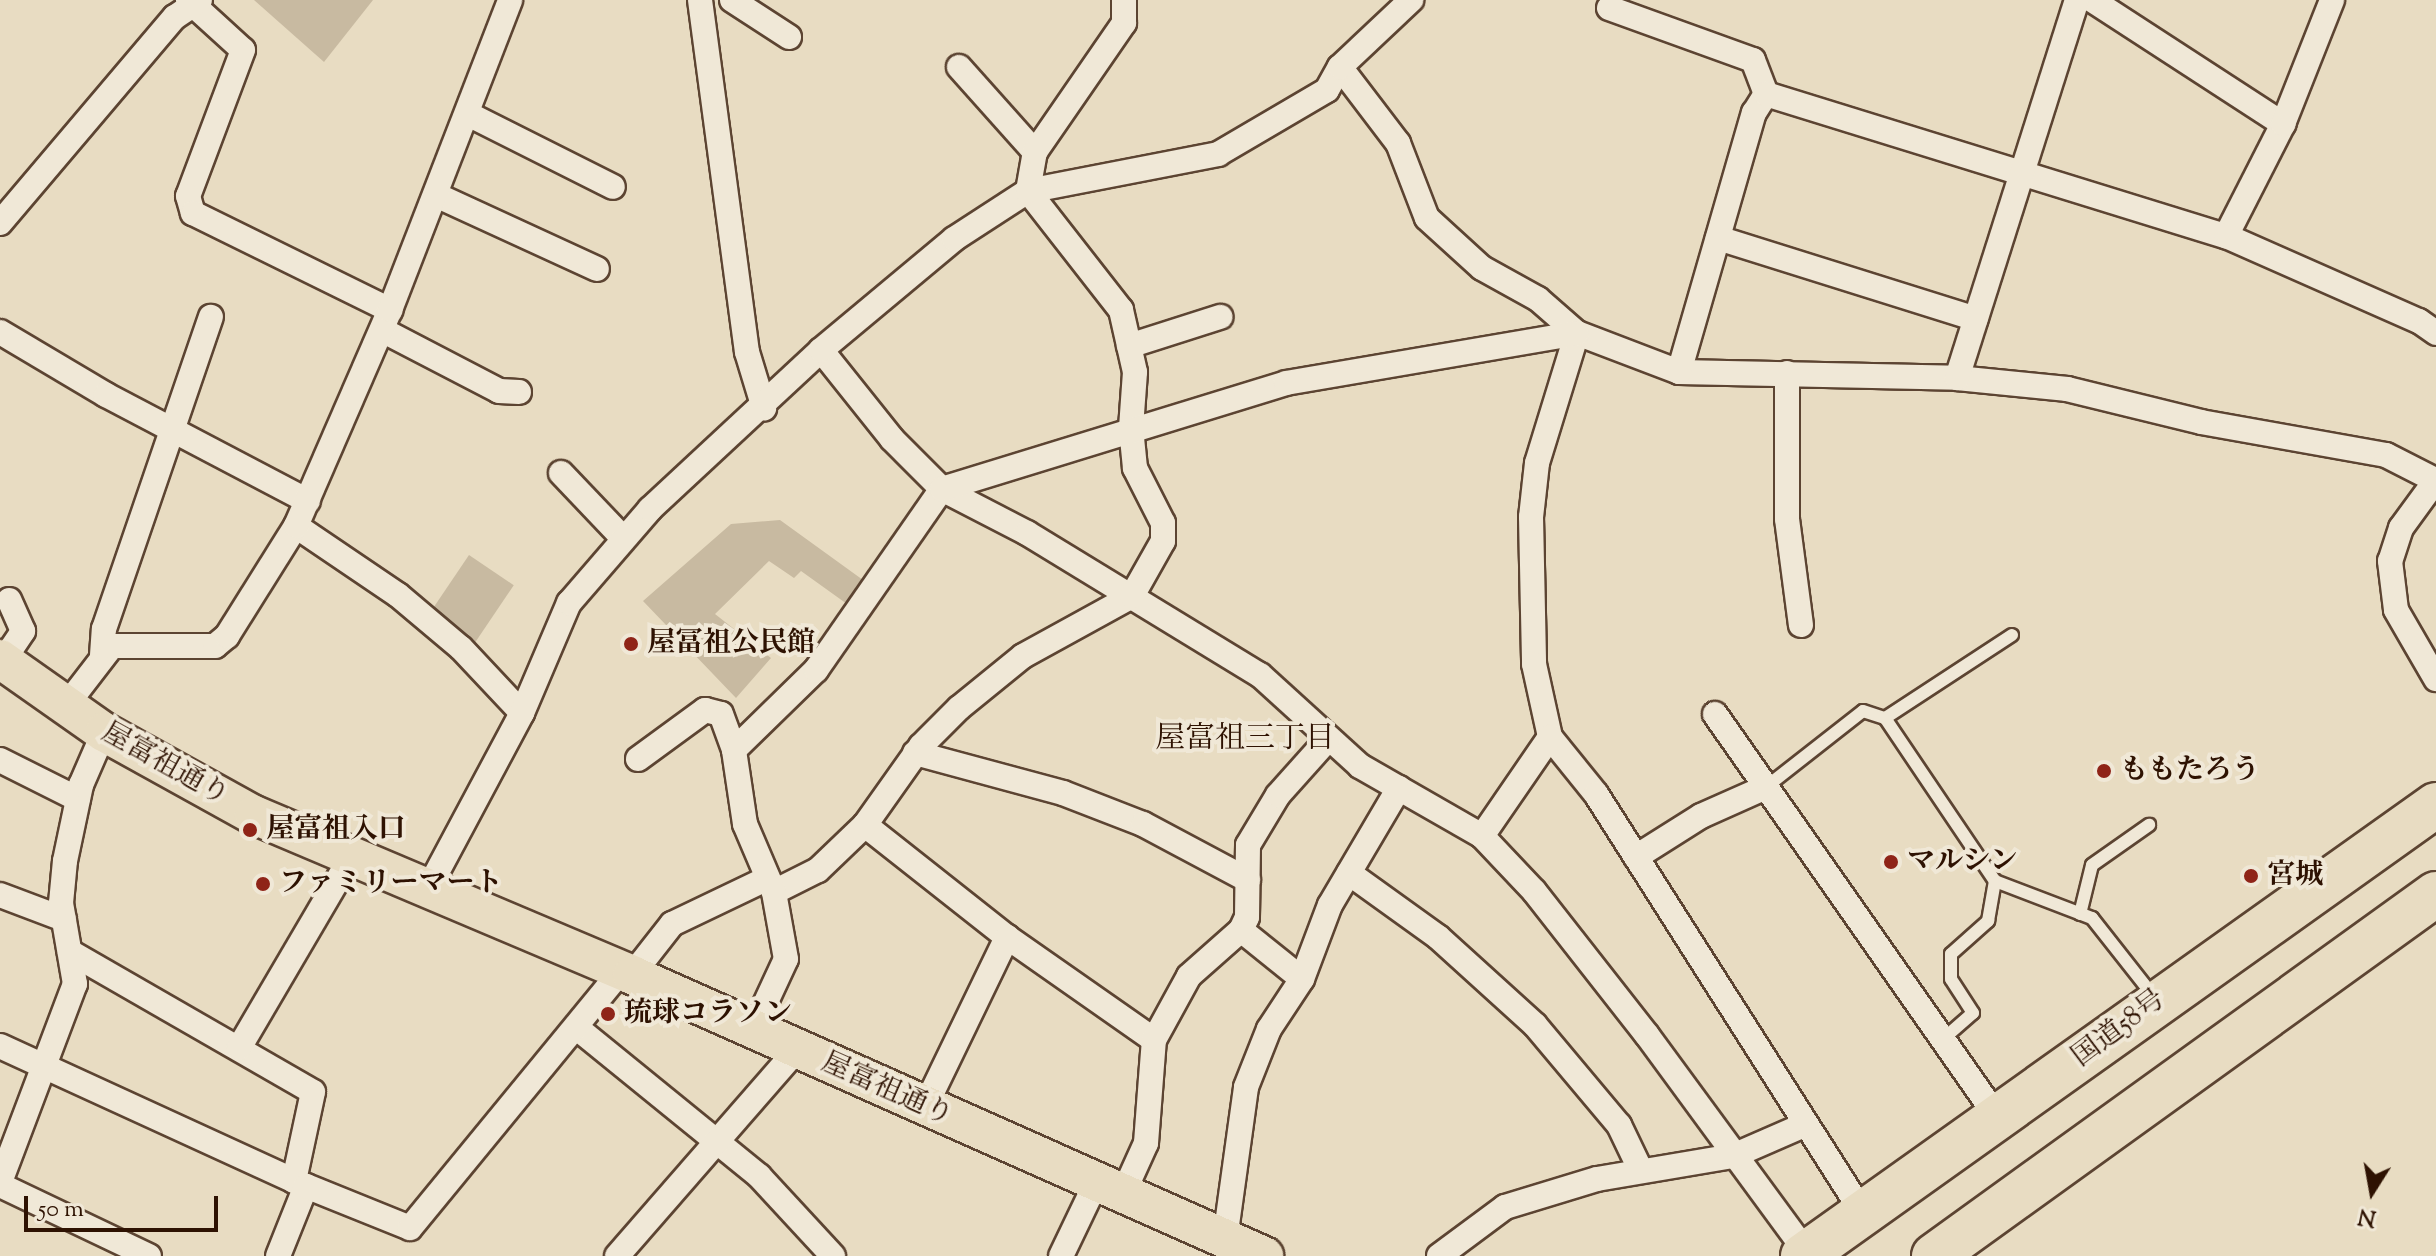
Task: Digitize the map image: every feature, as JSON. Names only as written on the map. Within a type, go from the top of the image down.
[{"type":"highway","name":"国道58号","points":[[1805,1255],[1999,1119],[2157,1001],[2436,805]]},
{"type":"highway","points":[[1934,1256],[2436,894]]},
{"type":"main road","name":"屋富祖通り","points":[[2,660],[104,732],[254,815],[350,859],[626,973],[1264,1256]]},
{"type":"street","points":[[65,707],[102,655],[125,643],[201,649],[215,646],[227,636],[296,526],[308,501],[386,320],[510,0]]},
{"type":"street","points":[[700,0],[747,352],[764,408]]},
{"type":"street","points":[[732,0],[789,37]]},
{"type":"street","points":[[0,1046],[300,1183],[410,1228],[577,1028],[672,924],[818,870],[865,825],[915,753],[959,708],[1023,656],[1132,596],[1163,541],[1163,523],[1135,468],[1131,428],[1135,372],[1121,310],[1028,191],[1035,152],[1124,23],[1124,0]]},
{"type":"street","points":[[428,889],[522,713],[569,603],[623,538],[764,408],[821,350],[954,239],[1028,191],[1218,154],[1327,90],[1340,67],[1411,0]]},
{"type":"street","points":[[1957,378],[2077,0]]},
{"type":"street","points":[[2092,0],[2283,124]]},
{"type":"street","points":[[2226,236],[2283,124],[2332,0]]},
{"type":"street","points":[[2,218],[175,17],[194,2],[243,50],[188,196],[193,213],[386,320],[499,391],[519,392]]},
{"type":"street","points":[[1609,8],[1753,60],[1766,94]]},
{"type":"street","points":[[959,67],[1035,152]]},
{"type":"street","points":[[1340,67],[1398,143],[1427,218],[1482,268],[1538,299],[1577,333],[1679,372],[1957,378],[2067,389],[2201,422],[2386,455],[2436,480],[2401,528],[2390,561],[2396,610],[2436,679]]},
{"type":"street","points":[[1766,94],[2226,236],[2419,321],[2436,333]]},
{"type":"street","points":[[1679,372],[1754,113],[1766,94]]},
{"type":"street","points":[[468,114],[613,187]]},
{"type":"street","points":[[436,195],[597,269]]},
{"type":"street","points":[[1718,238],[1976,319]]},
{"type":"street","points":[[102,655],[104,629],[211,317]]},
{"type":"street","points":[[1129,346],[1220,317]]},
{"type":"street","points":[[0,332],[308,501]]},
{"type":"street","points":[[734,750],[816,670],[942,489],[1131,428],[1286,383],[1577,333]]},
{"type":"street","points":[[1577,333],[1537,463],[1531,517],[1531,629],[1550,737],[1596,794],[1804,1125],[1864,1214]]},
{"type":"street","points":[[821,350],[892,439],[942,489],[1132,596],[1260,675],[1360,766],[1482,836],[1572,939],[1805,1255]]},
{"type":"street","points":[[1787,373],[1787,519],[1801,625]]},
{"type":"street","points":[[561,473],[623,538]]},
{"type":"street","points":[[296,526],[398,595],[461,648],[522,713]]},
{"type":"street","points":[[2,660],[23,631],[9,600]]},
{"type":"street","points":[[638,759],[705,710],[721,714],[734,750],[745,824],[771,885],[786,959],[753,1030]]},
{"type":"street","points":[[1715,714],[1999,1119]]},
{"type":"street","points":[[104,732],[78,799],[65,861],[64,919],[75,984],[0,1184],[149,1256]]},
{"type":"street","points":[[1482,836],[1550,737]]},
{"type":"street","points":[[1061,1256],[1146,1143],[1154,1040],[1189,976],[1241,930],[1247,917],[1248,845],[1278,795],[1329,738]]},
{"type":"street","points":[[915,753],[1063,793],[1143,824],[1248,880]]},
{"type":"street","points":[[0,760],[78,799]]},
{"type":"street","points":[[1636,857],[1701,816],[1766,787]]},
{"type":"street","points":[[1225,1239],[1246,1087],[1269,1029],[1302,979],[1330,905],[1399,788]]},
{"type":"street","points":[[865,825],[1007,937],[1154,1040]]},
{"type":"street","points":[[239,1048],[350,859]]},
{"type":"street","points":[[1349,873],[1438,937],[1535,1025],[1619,1125],[1641,1171]]},
{"type":"street","points":[[0,895],[64,919]]},
{"type":"street","points":[[1241,930],[1302,979]]},
{"type":"street","points":[[925,1107],[1007,937]]},
{"type":"street","points":[[70,952],[313,1092],[300,1183],[278,1256]]},
{"type":"street","points":[[577,1028],[712,1141],[759,1176],[833,1256]]},
{"type":"street","points":[[617,1256],[712,1141],[797,1050]]},
{"type":"street","points":[[1439,1256],[1505,1207],[1597,1179],[1733,1156],[1804,1125]]},
{"type":"lane","points":[[1885,718],[2012,635]]},
{"type":"lane","points":[[1766,787],[1863,711],[1885,718],[1995,881],[2092,918],[2157,1001]]},
{"type":"lane","points":[[2080,914],[2092,865],[2149,825]]},
{"type":"lane","points":[[1942,1040],[1973,1013],[1951,979],[1951,954],[1988,921],[1995,881]]},
{"type":"shaded area","points":[[254,0],[373,0],[324,62]]},
{"type":"shaded area","points":[[780,520],[863,580],[847,604],[801,571],[794,578],[769,561],[715,614],[771,658],[736,698],[643,601],[731,524]]},
{"type":"shaded area","points":[[469,555],[514,585],[474,644],[429,614]]},
{"type":"place","name":"屋冨祖公民館","points":[[631,644]]},
{"type":"place","name":"ももたろう","points":[[2104,771]]},
{"type":"place","name":"屋富祖入口","points":[[250,830]]},
{"type":"place","name":"マルシン","points":[[1891,862]]},
{"type":"place","name":"宮城","points":[[2251,876]]},
{"type":"place","name":"ファミリーマート","points":[[263,884]]},
{"type":"place","name":"琉球コラソン","points":[[608,1014]]},
{"type":"district","name":"屋富祖三丁目","points":[[1245,740]]}]
